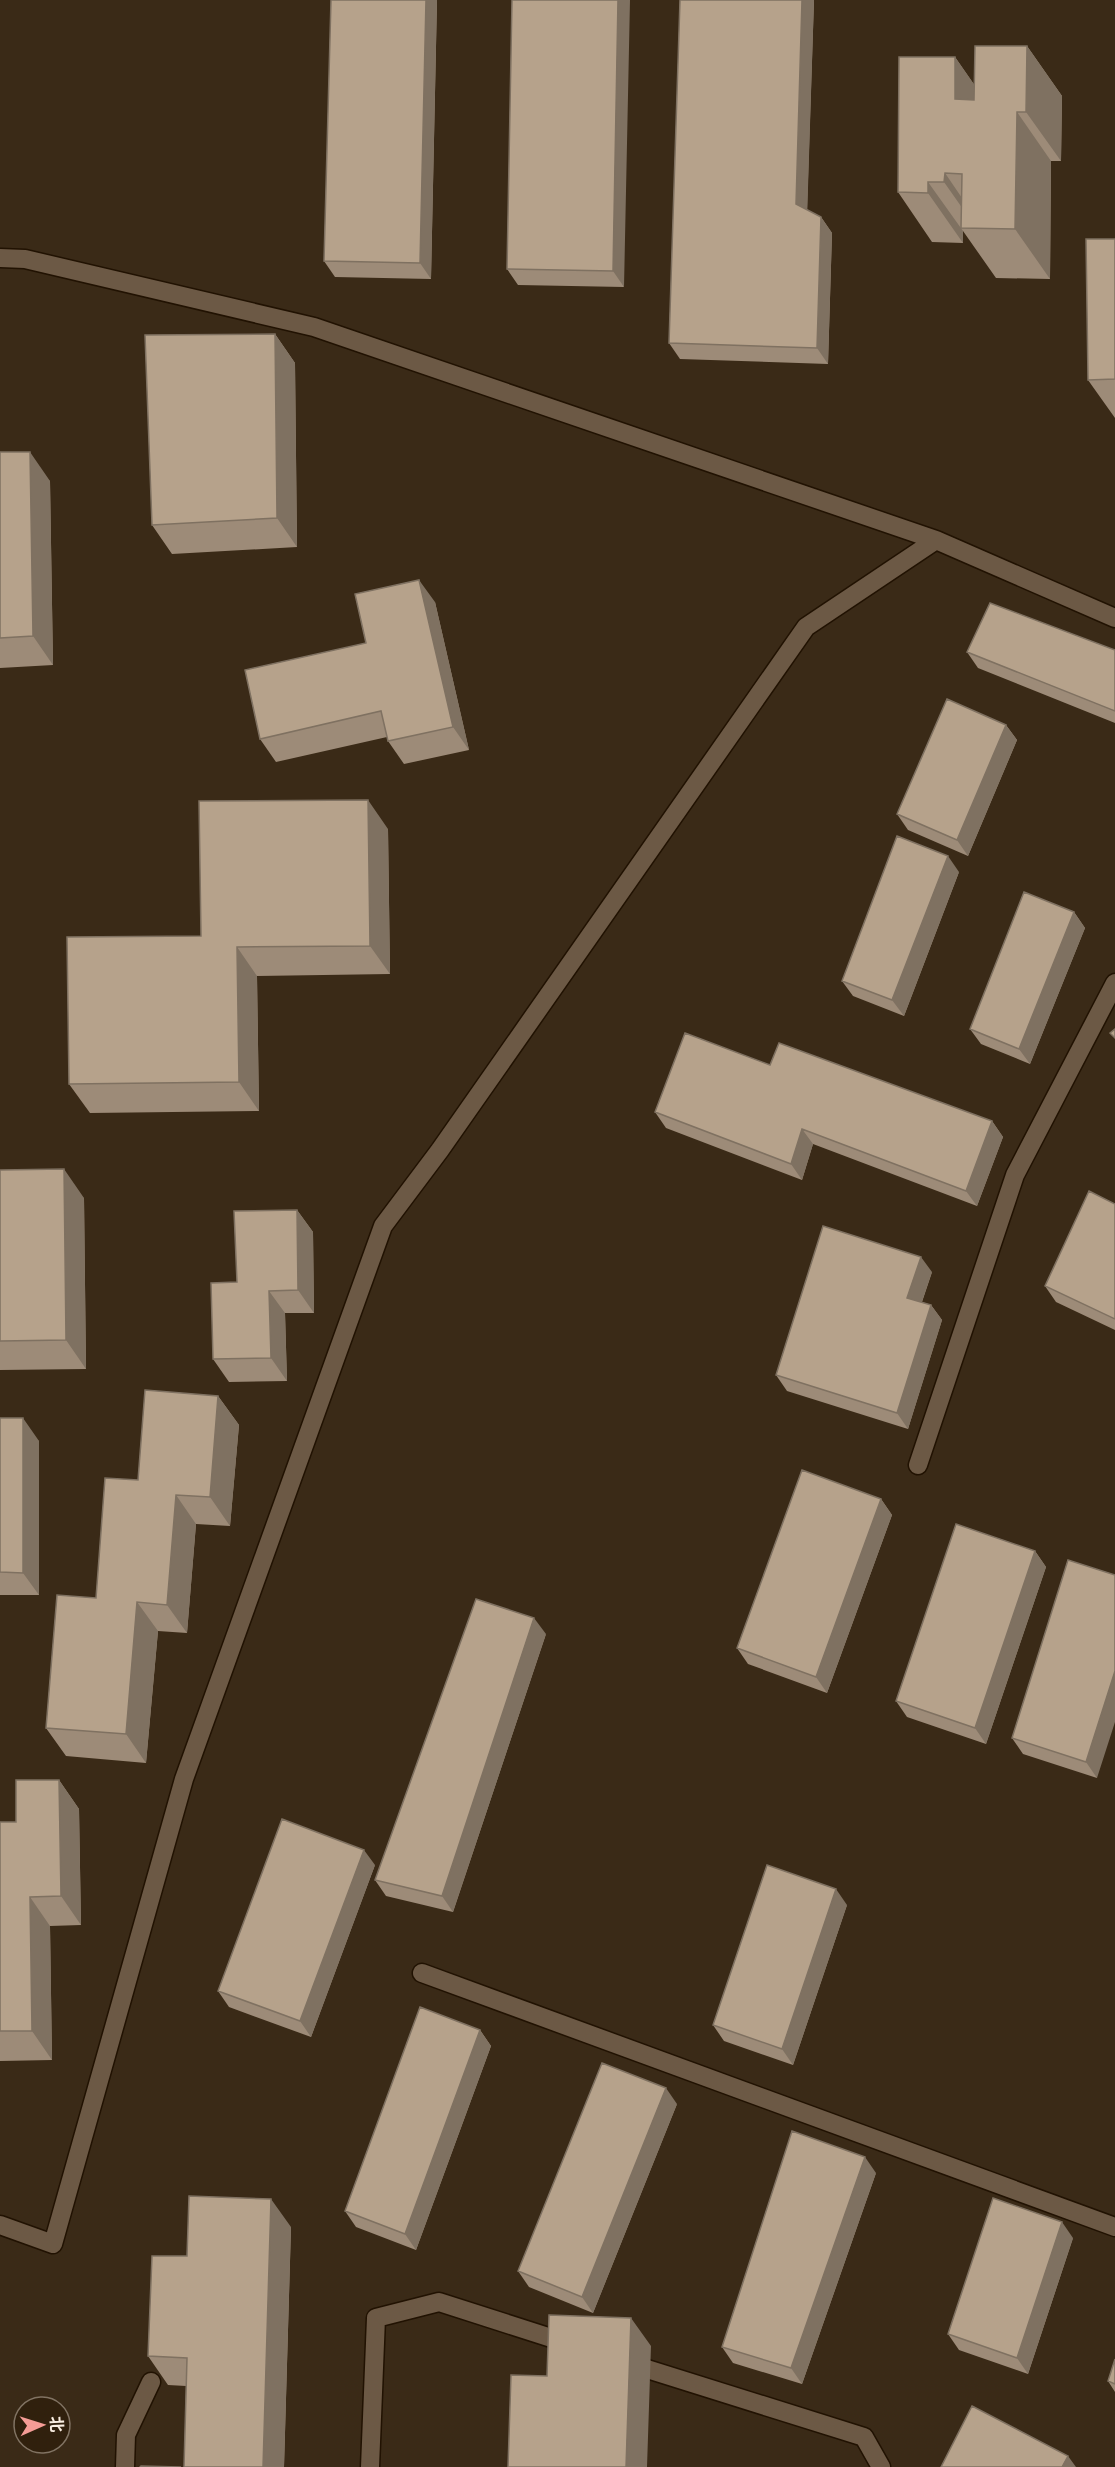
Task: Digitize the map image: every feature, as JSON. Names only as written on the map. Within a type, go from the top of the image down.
[{"type":"street","points":[[0,258],[25,259],[314,327],[936,540],[1115,618]]},
{"type":"street","points":[[0,2225],[53,2244],[184,1779],[382,1226],[440,1150],[806,627],[936,540]]},
{"type":"street","points":[[918,1465],[1015,1175],[1115,983]]},
{"type":"street","points":[[422,1973],[1115,2227]]},
{"type":"street","points":[[370,2467],[376,2318],[439,2302],[591,2351]]},
{"type":"street","points":[[614,2358],[864,2438],[881,2467]]},
{"type":"street","points":[[125,2467],[126,2435],[151,2382]]},
{"type":"building","points":[[331,0],[426,0],[420,263],[324,261]]},
{"type":"building","points":[[512,0],[618,0],[613,271],[507,269]]},
{"type":"building","points":[[680,0],[802,0],[796,204],[821,217],[817,348],[669,343]]},
{"type":"building","points":[[975,46],[1027,46],[1026,112],[1017,112],[1015,229],[961,228],[962,174],[945,173],[944,182],[928,182],[928,193],[898,192],[899,57],[955,57],[955,99],[974,100]]},
{"type":"building","points":[[1086,239],[1115,239],[1115,379],[1088,380]]},
{"type":"building","points":[[275,334],[277,518],[152,525],[145,335]]},
{"type":"building","points":[[0,452],[30,452],[33,636],[0,638]]},
{"type":"building","points":[[419,580],[453,727],[388,741],[381,711],[260,739],[245,670],[366,643],[355,594]]},
{"type":"building","points":[[990,603],[1115,650],[1115,711],[967,652]]},
{"type":"building","points":[[947,699],[1006,725],[957,840],[897,814]]},
{"type":"building","points":[[368,800],[370,946],[237,947],[239,1082],[69,1084],[67,937],[201,936],[199,801]]},
{"type":"building","points":[[897,836],[948,856],[892,1000],[842,981]]},
{"type":"building","points":[[1024,892],[1074,912],[1019,1049],[970,1029]]},
{"type":"building","points":[[685,1033],[770,1065],[779,1043],[992,1121],[966,1191],[802,1129],[791,1164],[655,1112]]},
{"type":"building","points":[[64,1169],[66,1340],[0,1341],[0,1170]]},
{"type":"building","points":[[1089,1191],[1115,1204],[1115,1319],[1045,1286]]},
{"type":"building","points":[[297,1210],[298,1290],[269,1291],[271,1358],[213,1359],[211,1283],[237,1282],[234,1211]]},
{"type":"building","points":[[823,1226],[921,1257],[907,1298],[931,1305],[897,1413],[776,1375]]},
{"type":"building","points":[[145,1390],[218,1396],[210,1497],[176,1495],[167,1605],[137,1602],[126,1734],[46,1728],[57,1595],[96,1598],[105,1478],[138,1480]]},
{"type":"building","points":[[0,1418],[23,1418],[23,1573],[0,1572]]},
{"type":"building","points":[[802,1470],[881,1499],[816,1677],[737,1648]]},
{"type":"building","points":[[956,1524],[1035,1551],[975,1728],[896,1701]]},
{"type":"building","points":[[1068,1560],[1115,1575],[1115,1671],[1086,1762],[1012,1738]]},
{"type":"building","points":[[476,1599],[534,1618],[442,1896],[375,1880]]},
{"type":"building","points":[[16,1780],[59,1780],[61,1896],[30,1897],[32,2031],[0,2031],[0,1822],[16,1822]]},
{"type":"building","points":[[282,1819],[364,1850],[300,2021],[218,1991]]},
{"type":"building","points":[[767,1865],[836,1889],[782,2049],[713,2025]]},
{"type":"building","points":[[420,2007],[480,2030],[405,2234],[345,2211]]},
{"type":"building","points":[[602,2063],[666,2088],[582,2297],[518,2271]]},
{"type":"building","points":[[792,2131],[865,2157],[791,2368],[722,2347]]},
{"type":"building","points":[[189,2196],[271,2199],[263,2467],[184,2467],[187,2358],[148,2356],[152,2256],[187,2256]]},
{"type":"building","points":[[993,2198],[1062,2222],[1017,2358],[948,2334]]},
{"type":"building","points":[[549,2315],[631,2318],[626,2467],[508,2467],[511,2375],[547,2376]]},
{"type":"building","points":[[1115,2359],[1115,2384],[1108,2381]]},
{"type":"building","points":[[972,2406],[1068,2456],[1062,2467],[941,2467]]}]
